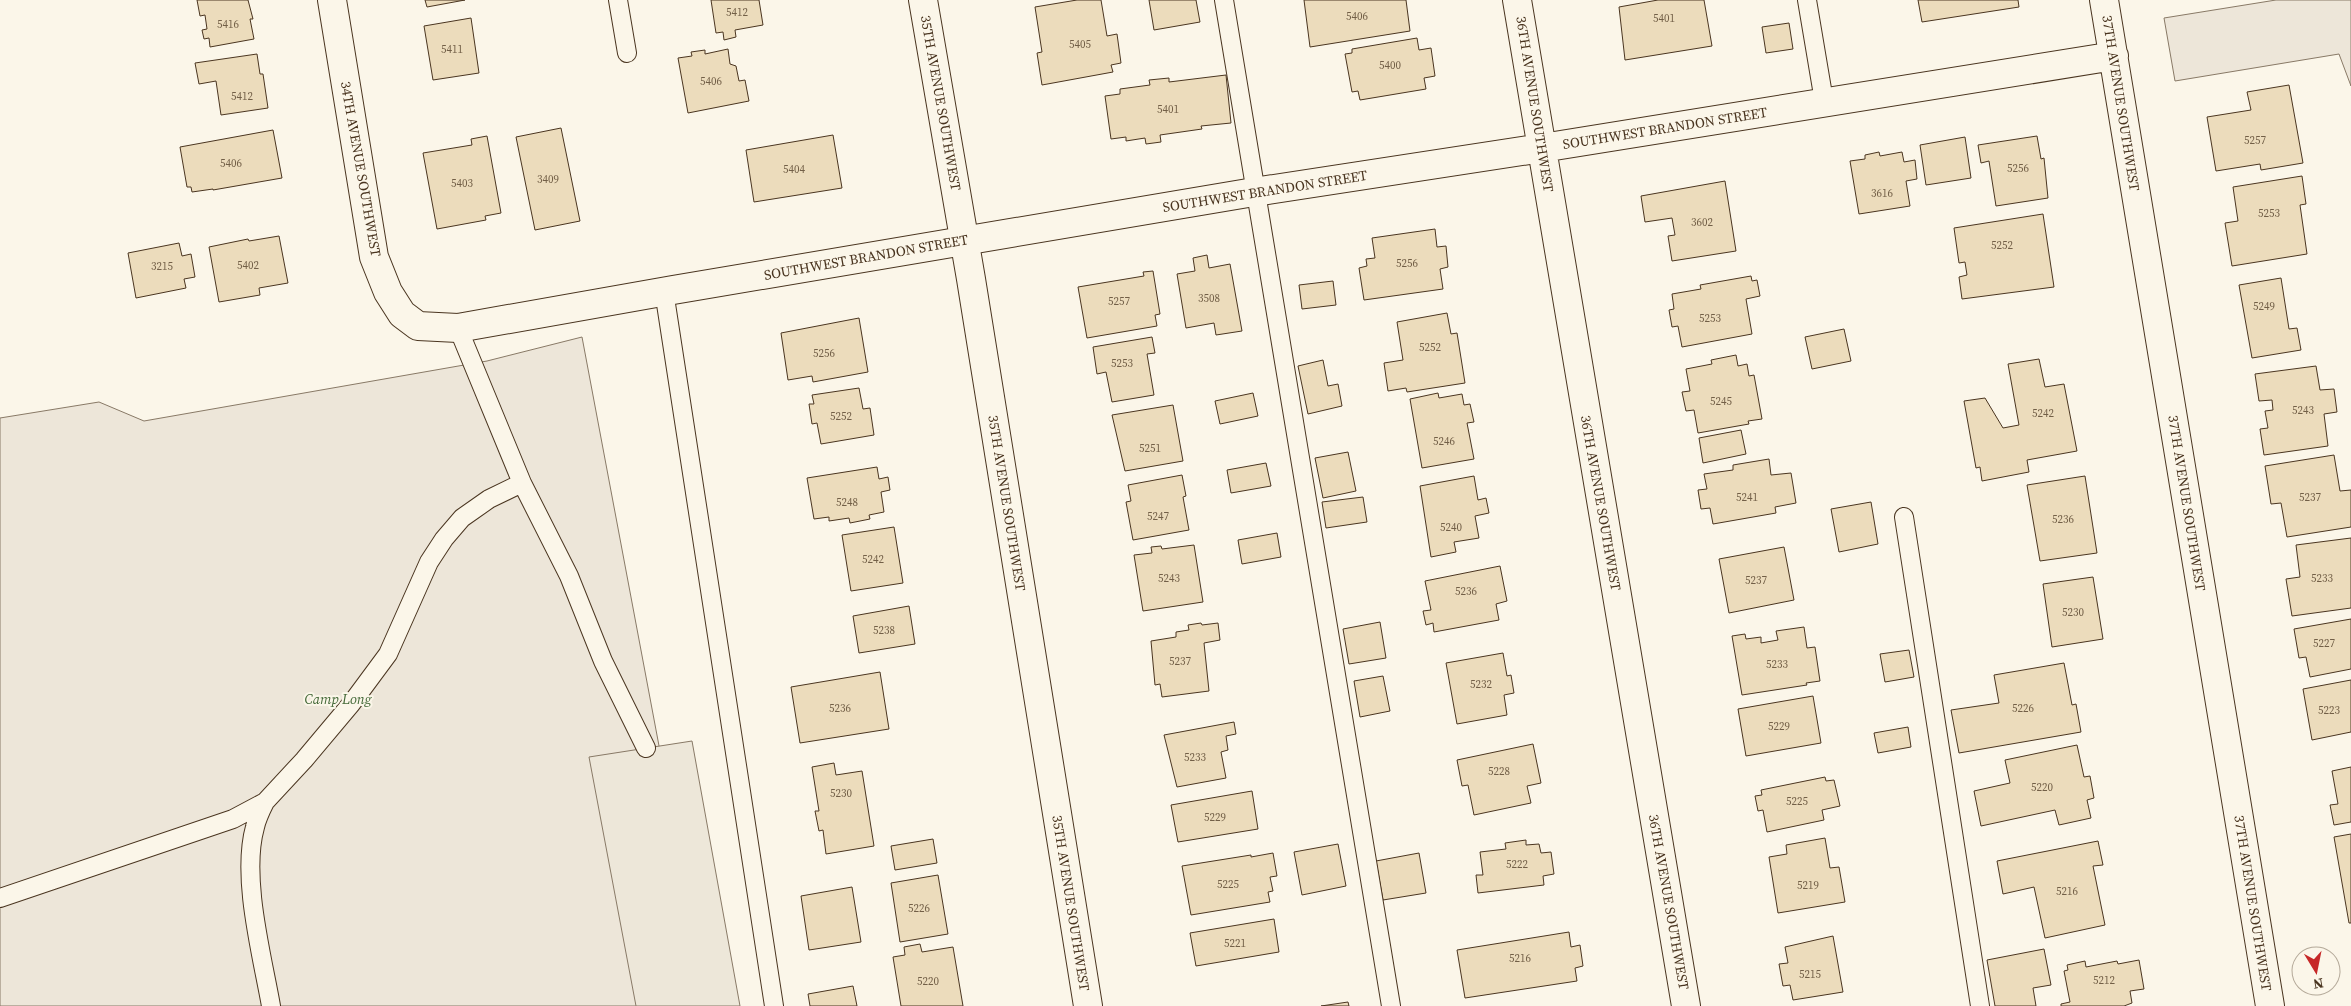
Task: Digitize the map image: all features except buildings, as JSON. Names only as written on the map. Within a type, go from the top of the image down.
[{"type":"street","name":"34TH AVENUE SOUTHWEST","points":[[332,0],[374,257],[388,292],[402,314],[418,326]]},
{"type":"street","name":"35TH AVENUE SOUTHWEST","points":[[923,0],[964,240],[1088,1006]]},
{"type":"street","name":"36TH AVENUE SOUTHWEST","points":[[1518,0],[1686,1006]]},
{"type":"street","name":"37TH AVENUE SOUTHWEST","points":[[2104,0],[2270,1006]]},
{"type":"street","name":"SOUTHWEST BRANDON STREET","points":[[418,326],[458,328],[664,291],[1254,192],[1542,148],[1824,101],[2114,56]]},
{"type":"lane","points":[[618,0],[627,53]]},
{"type":"lane","points":[[1224,0],[1254,192],[1391,1006]]},
{"type":"lane","points":[[1807,0],[1824,101]]},
{"type":"lane","points":[[664,291],[774,1006]]},
{"type":"lane","points":[[458,328],[522,483],[569,576],[602,660],[646,748]]},
{"type":"lane","points":[[0,898],[233,818],[264,802],[304,760],[345,711],[388,654],[429,562],[444,539],[462,518],[489,499],[522,483]]},
{"type":"lane","points":[[1904,517],[1980,1006]]},
{"type":"lane","points":[[264,802],[254,828],[251,872],[256,922],[271,1006]]},
{"type":"green space","points":[[2276,0],[2351,0],[2351,86],[2339,54],[2175,81],[2164,18]]},
{"type":"green space","name":"Camp Long","points":[[582,337],[708,1006],[0,1006],[0,418],[99,402],[144,421],[487,361]]},
{"type":"shaded area","points":[[692,741],[740,1006],[636,1006],[589,757]]}]
